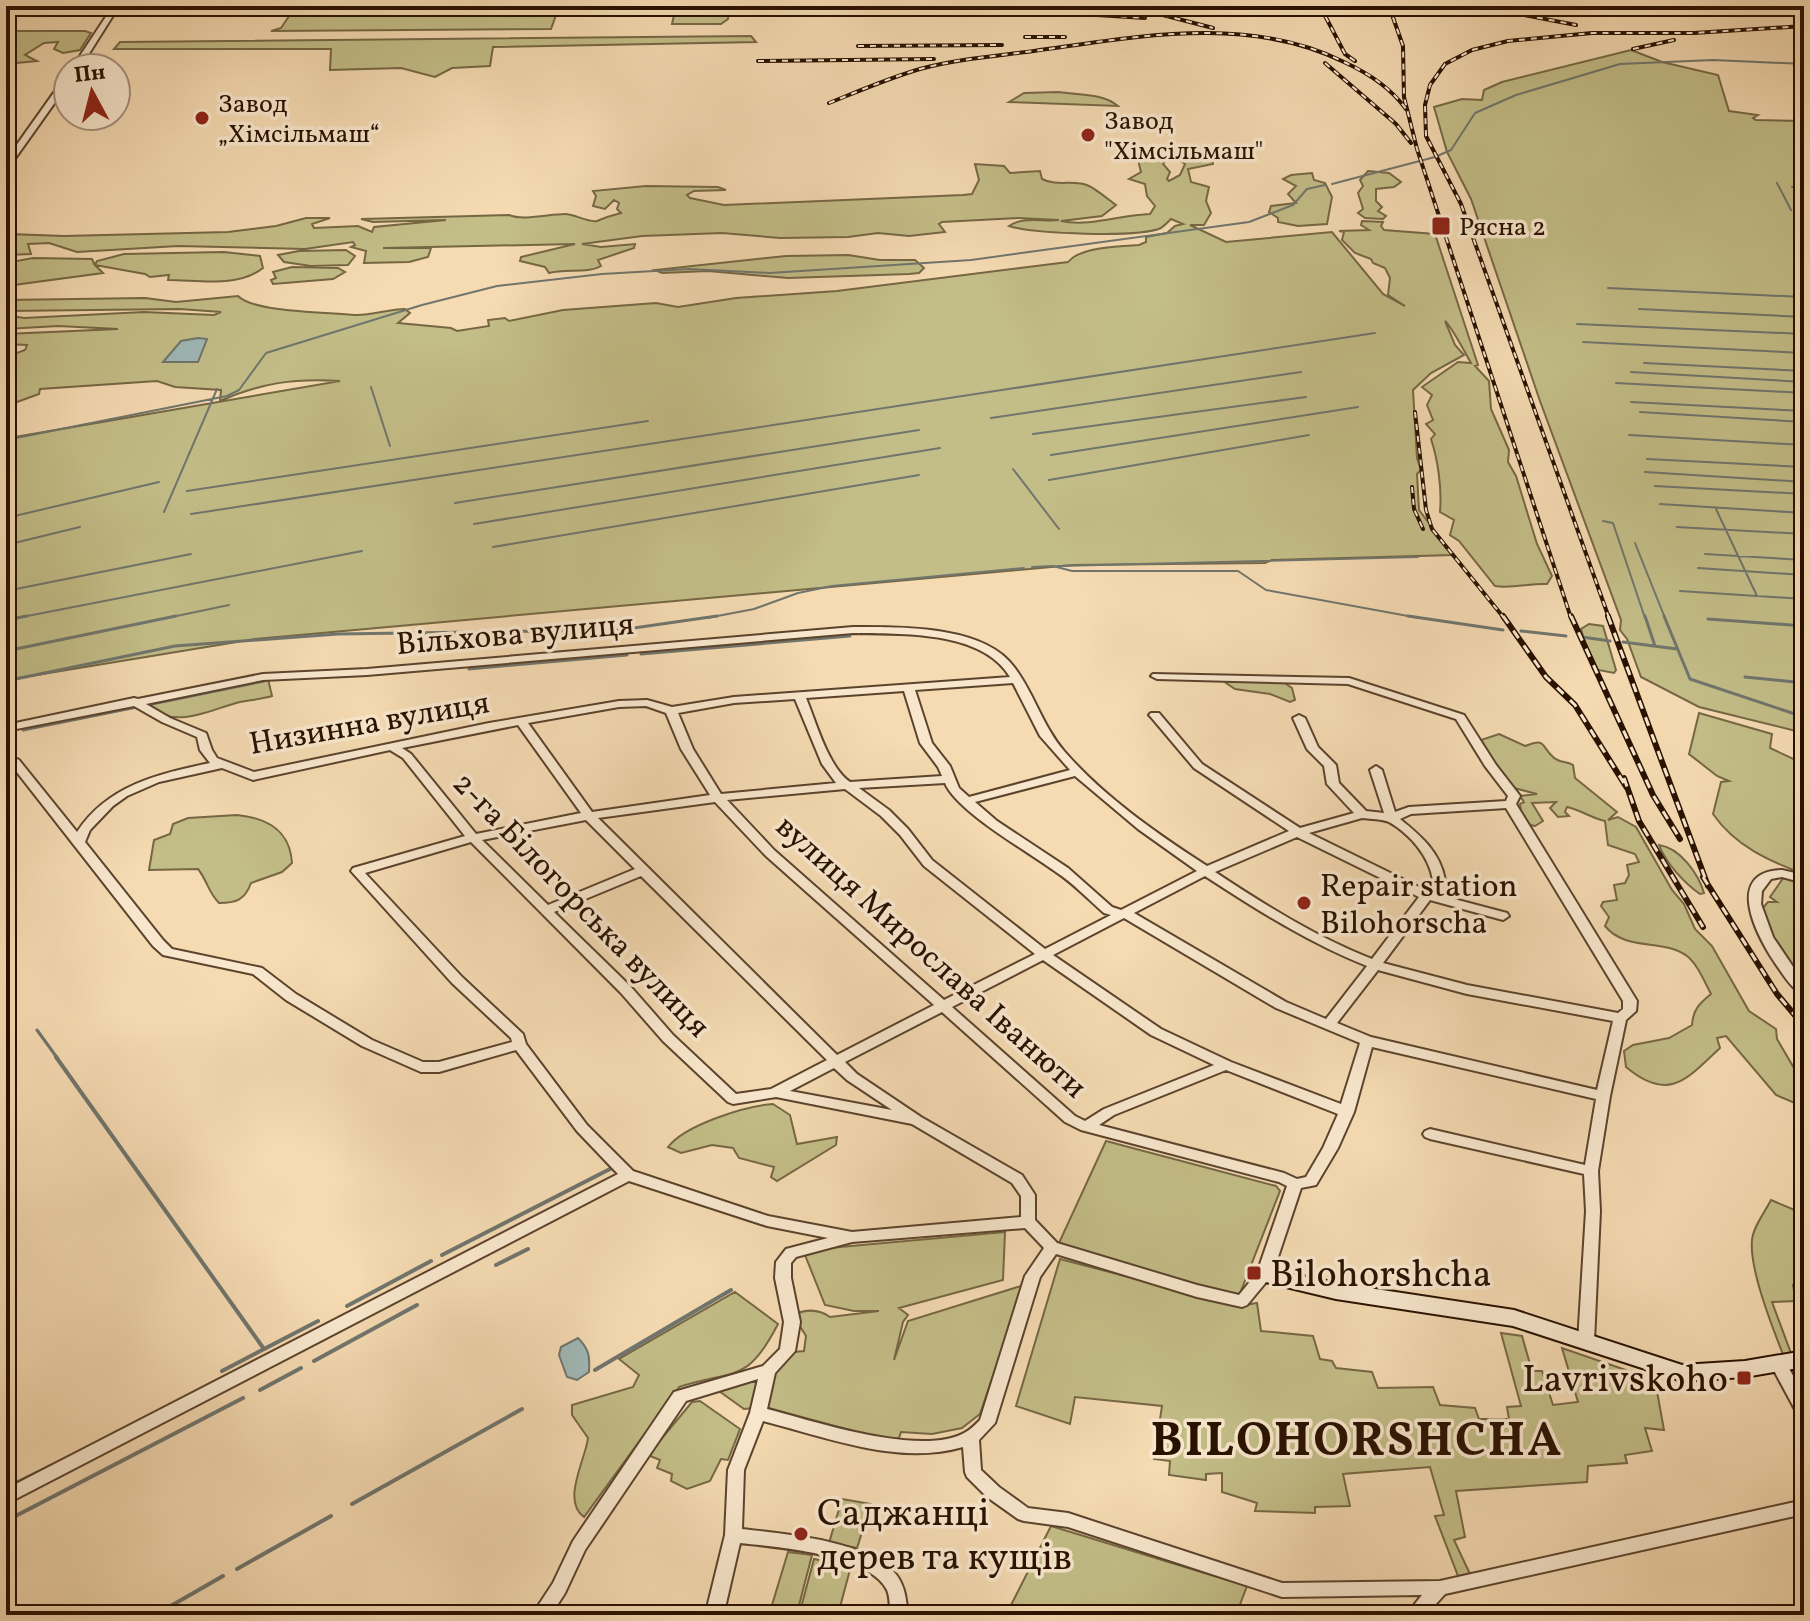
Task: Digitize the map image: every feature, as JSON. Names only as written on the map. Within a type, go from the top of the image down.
[{"type":"street","points":[[86,52],[116,6]]},
{"type":"street","points":[[6,165],[52,101]]},
{"type":"street","name":"Вільхова вулиця","points":[[6,728],[263,677],[367,672],[853,630],[943,637],[970,643],[999,656],[1045,734],[1077,772],[1206,871],[1322,940],[1376,965],[1452,985],[1620,1018]]},
{"type":"street","points":[[1157,676],[1349,681],[1460,717],[1514,796],[1510,804]]},
{"type":"street","points":[[671,711],[713,703],[1015,680]]},
{"type":"street","points":[[909,688],[926,743],[944,766],[954,790],[993,824],[1064,871],[1108,910],[1133,917],[1203,962],[1281,1005],[1367,1041],[1603,1096]]},
{"type":"street","points":[[799,696],[828,764],[846,785],[885,813],[928,863],[1043,954],[1156,1032],[1226,1065],[1347,1112]]},
{"type":"street","name":"Низинна вулиця","points":[[134,701],[166,720],[202,735],[213,760],[253,776],[391,746],[639,702],[671,711]]},
{"type":"street","name":"вулиця Мирослава Іванюти","points":[[671,711],[687,749],[718,798],[770,853],[1070,1119],[1086,1127],[1284,1178],[1295,1184]]},
{"type":"street","points":[[1155,715],[1198,766],[1301,833],[1425,895],[1503,916]]},
{"type":"street","points":[[1299,718],[1308,742],[1330,765],[1333,784],[1362,814]]},
{"type":"street","points":[[522,722],[590,817],[852,1077],[916,1120],[1017,1179],[1028,1195],[1028,1222],[1052,1247],[1197,1291],[1242,1301],[1264,1275],[1295,1184],[1311,1181],[1330,1154],[1347,1112],[1367,1041]]},
{"type":"street","name":"2-га Білогорська вулиця","points":[[391,746],[407,756],[473,838],[626,990],[668,1038],[733,1099],[774,1093]]},
{"type":"street","points":[[15,762],[168,952],[257,971],[291,997],[367,1043],[421,1067],[439,1067],[519,1045]]},
{"type":"street","points":[[79,842],[80,834],[124,791],[155,778],[223,764]]},
{"type":"street","points":[[1328,1026],[1439,880],[1436,866],[1424,844],[1391,818],[1376,770]]},
{"type":"street","points":[[967,801],[1077,772]]},
{"type":"street","points":[[852,1237],[767,1221],[628,1175],[582,1128],[519,1045],[518,1037],[457,980],[357,871],[473,838],[590,817],[718,798],[846,785],[948,779]]},
{"type":"street","points":[[774,1093],[1043,954],[1124,916],[1206,871],[1301,833],[1362,814],[1391,818],[1409,811],[1510,804]]},
{"type":"street","points":[[1510,804],[1630,1001],[1629,1011],[1620,1018],[1591,1171],[1593,1211],[1586,1342]]},
{"type":"street","points":[[547,910],[644,870]]},
{"type":"street","points":[[1804,879],[1786,873],[1766,876],[1757,884],[1753,903],[1774,950],[1804,991]]},
{"type":"street","points":[[1086,1127],[1109,1112],[1226,1065]]},
{"type":"street","points":[[774,1093],[805,1096],[916,1120]]},
{"type":"street","points":[[1430,1134],[1591,1171]]},
{"type":"street","points":[[6,1497],[628,1175]]},
{"type":"street","points":[[541,1615],[559,1588],[586,1535],[680,1396],[768,1370],[787,1351],[792,1322],[783,1278],[784,1262],[791,1253],[852,1237],[1028,1222]]},
{"type":"street","points":[[758,1413],[898,1447],[950,1445],[971,1438],[987,1423],[1033,1276],[1052,1247]]},
{"type":"street","points":[[1264,1275],[1336,1291],[1514,1318],[1682,1373],[1779,1365],[1804,1359]]},
{"type":"street","points":[[1779,1365],[1804,1411]]},
{"type":"street","points":[[716,1608],[733,1535],[736,1470],[758,1413],[768,1370]]},
{"type":"street","points":[[971,1438],[973,1472],[993,1492],[1024,1514],[1068,1520],[1282,1590],[1440,1588],[1804,1507]]},
{"type":"street","points":[[733,1535],[820,1547],[863,1560],[882,1573],[895,1588],[899,1615]]},
{"type":"street","points":[[1415,1615],[1440,1588]]},
{"type":"shaded area","points":[[296,6],[505,6],[505,10],[556,15],[551,29],[271,31],[281,28]]},
{"type":"shaded area","points":[[675,11],[729,11],[728,19],[721,24],[672,24]]},
{"type":"shaded area","points":[[6,31],[91,33],[80,50],[61,52],[54,49],[58,42],[44,43],[25,55],[37,61],[6,64]]},
{"type":"shaded area","points":[[751,36],[756,42],[493,47],[490,66],[452,68],[435,77],[401,68],[330,70],[331,49],[114,49],[120,42]]},
{"type":"shaded area","points":[[1631,50],[1662,62],[1718,75],[1729,111],[1758,115],[1753,118],[1756,120],[1804,121],[1804,733],[1699,707],[1641,677],[1627,639],[1620,630],[1621,620],[1540,401],[1471,199],[1447,152],[1434,107],[1462,99],[1482,100],[1484,90],[1502,82]]},
{"type":"shaded area","points":[[1059,92],[1098,97],[1118,106],[1009,102],[1024,93]]},
{"type":"shaded area","points":[[1185,157],[1213,160],[1213,164],[1188,169],[1191,182],[1209,187],[1206,201],[1211,213],[1204,225],[1190,225],[1226,242],[1332,232],[1383,294],[1405,306],[1388,295],[1390,278],[1385,268],[1355,253],[1342,240],[1344,232],[1339,231],[1369,230],[1361,225],[1362,221],[1383,222],[1381,226],[1384,230],[1435,234],[1478,365],[1475,366],[1489,381],[1491,409],[1509,450],[1508,462],[1516,476],[1537,544],[1552,576],[1547,584],[1495,586],[1459,541],[1450,535],[1454,520],[1440,512],[1439,475],[1431,439],[1435,434],[1426,424],[1433,420],[1427,405],[1432,395],[1422,387],[1458,362],[1471,363],[1445,321],[1455,345],[1464,355],[1431,373],[1413,390],[1417,458],[1421,470],[1417,474],[1419,510],[1453,555],[1272,560],[1265,563],[1073,565],[255,639],[6,680],[6,433],[9,438],[340,381],[278,383],[220,401],[221,390],[175,387],[157,381],[40,389],[39,394],[6,406],[6,357],[25,350],[27,345],[6,344],[6,334],[118,329],[58,326],[6,329],[6,315],[24,318],[144,312],[214,315],[221,312],[180,309],[6,311],[6,300],[145,298],[176,302],[238,296],[260,306],[311,312],[361,315],[405,309],[410,313],[398,323],[457,331],[489,326],[488,320],[505,318],[509,321],[563,310],[656,303],[678,307],[1068,262],[1090,250],[1139,245],[1146,242],[1146,237],[1167,233],[1183,224],[1171,219],[1161,228],[1149,231],[1086,234],[1009,226],[1027,220],[1059,220],[1018,218],[942,222],[939,224],[945,232],[909,236],[878,233],[848,237],[780,238],[722,233],[642,236],[582,244],[601,247],[635,244],[634,248],[598,260],[601,266],[549,273],[545,267],[520,261],[521,257],[575,244],[383,248],[431,248],[428,257],[409,262],[364,263],[366,251],[351,247],[355,245],[353,242],[305,249],[178,246],[77,252],[49,243],[28,244],[31,254],[6,255],[6,231],[11,231],[9,234],[64,236],[228,232],[276,226],[306,218],[330,218],[312,224],[314,228],[358,226],[372,232],[374,227],[446,220],[373,222],[361,219],[565,214],[597,221],[621,213],[617,209],[619,203],[614,200],[605,209],[593,206],[596,196],[593,191],[646,186],[718,187],[726,190],[694,191],[687,195],[724,205],[963,195],[972,194],[979,180],[975,164],[1004,166],[1010,173],[1040,171],[1042,179],[1084,184],[1116,205],[1102,216],[1061,221],[1083,223],[1150,214],[1155,206],[1147,196],[1145,184],[1129,179],[1141,172],[1138,160],[1159,158],[1165,161],[1163,164],[1170,172],[1169,181],[1180,175],[1185,164],[1180,160]]},
{"type":"shaded area","points":[[1368,171],[1389,173],[1401,182],[1394,187],[1376,189],[1376,201],[1382,207],[1378,211],[1386,216],[1383,219],[1365,218],[1358,213],[1363,209],[1358,193],[1363,186],[1360,180]]},
{"type":"shaded area","points":[[1312,173],[1314,180],[1325,183],[1332,197],[1327,224],[1298,226],[1278,222],[1278,218],[1269,212],[1271,206],[1296,203],[1288,194],[1296,186],[1283,179]]},
{"type":"shaded area","points":[[346,250],[355,256],[348,265],[311,266],[284,262],[278,255],[299,251]]},
{"type":"shaded area","points":[[224,252],[260,256],[263,268],[230,281],[205,281],[168,280],[169,275],[150,277],[95,265],[97,261],[124,254]]},
{"type":"shaded area","points":[[848,255],[880,260],[915,260],[924,268],[919,273],[909,274],[788,278],[708,271],[662,273],[655,270],[786,256]]},
{"type":"shaded area","points":[[33,258],[92,259],[103,273],[6,286],[6,263]]},
{"type":"shaded area","points":[[292,267],[338,268],[345,272],[333,279],[273,284],[271,280],[276,278],[273,272]]},
{"type":"shaded area","points":[[1589,624],[1603,626],[1616,670],[1614,673],[1593,669],[1581,629]]},
{"type":"shaded area","points":[[268,679],[272,696],[193,716],[170,716],[158,713],[147,705]]},
{"type":"shaded area","points":[[1228,680],[1282,681],[1292,688],[1295,700],[1290,702],[1270,694],[1235,689],[1226,683]]},
{"type":"shaded area","points":[[1699,713],[1772,734],[1770,748],[1804,764],[1804,874],[1742,844],[1713,814],[1721,782],[1729,781],[1717,776],[1689,754]]},
{"type":"shaded area","points":[[1499,734],[1525,746],[1540,743],[1555,759],[1573,765],[1575,778],[1617,812],[1608,820],[1618,817],[1636,827],[1672,890],[1684,904],[1695,929],[1712,946],[1749,1011],[1776,1029],[1777,1039],[1804,1085],[1804,1122],[1795,1103],[1776,1095],[1726,1036],[1717,1038],[1720,1048],[1677,1083],[1654,1084],[1626,1067],[1624,1051],[1633,1045],[1669,1038],[1692,1025],[1698,1007],[1711,994],[1687,956],[1667,947],[1623,939],[1605,926],[1609,917],[1601,906],[1603,902],[1617,900],[1614,885],[1625,883],[1629,875],[1627,865],[1639,862],[1635,854],[1608,845],[1605,821],[1567,807],[1565,812],[1569,816],[1558,817],[1550,808],[1556,802],[1532,803],[1543,821],[1535,826],[1525,821],[1520,804],[1524,802],[1520,796],[1537,794],[1510,787],[1481,740]]},
{"type":"shaded area","points":[[237,815],[258,819],[282,834],[292,863],[282,872],[251,883],[239,899],[225,903],[215,899],[198,869],[149,870],[154,840],[170,834],[173,824],[188,818]]},
{"type":"shaded area","points":[[1659,845],[1681,856],[1697,877],[1704,893],[1700,894],[1682,878]]},
{"type":"shaded area","points":[[1784,877],[1804,884],[1804,988],[1782,957],[1761,910],[1768,902],[1777,902],[1770,897]]},
{"type":"shaded area","points":[[773,1104],[790,1115],[797,1144],[837,1137],[836,1145],[777,1181],[771,1177],[774,1167],[739,1158],[733,1148],[712,1145],[681,1153],[668,1147],[701,1124],[747,1108]]},
{"type":"shaded area","points":[[1106,1141],[1276,1186],[1280,1191],[1239,1296],[1058,1245]]},
{"type":"shaded area","points":[[1771,1200],[1804,1214],[1804,1285],[1793,1285],[1796,1301],[1772,1302],[1792,1356],[1784,1357],[1763,1299],[1752,1252],[1755,1230]]},
{"type":"shaded area","points":[[1005,1232],[1003,1280],[899,1308],[908,1315],[903,1322],[894,1360],[908,1321],[1024,1285],[980,1414],[962,1428],[932,1434],[901,1432],[899,1438],[886,1440],[765,1407],[744,1409],[719,1391],[760,1376],[794,1352],[804,1351],[806,1336],[793,1315],[812,1311],[830,1317],[879,1311],[854,1311],[825,1305],[805,1255],[818,1249]]},
{"type":"shaded area","points":[[1060,1259],[1239,1306],[1257,1303],[1261,1331],[1313,1336],[1320,1359],[1332,1361],[1336,1368],[1372,1372],[1378,1388],[1433,1387],[1440,1405],[1475,1408],[1479,1419],[1509,1419],[1507,1407],[1521,1406],[1501,1333],[1522,1336],[1532,1371],[1542,1371],[1553,1405],[1578,1402],[1562,1348],[1655,1380],[1664,1430],[1645,1428],[1652,1451],[1625,1455],[1627,1463],[1588,1466],[1587,1482],[1456,1491],[1465,1537],[1454,1540],[1470,1574],[1458,1576],[1435,1516],[1444,1515],[1430,1467],[1343,1474],[1350,1506],[1315,1507],[1315,1513],[1255,1511],[1257,1503],[1222,1492],[1222,1473],[1206,1474],[1206,1480],[1169,1475],[1170,1461],[1154,1459],[1162,1406],[1075,1397],[1070,1424],[1016,1406]]},
{"type":"shaded area","points":[[735,1292],[778,1324],[767,1343],[748,1366],[738,1371],[679,1387],[584,1517],[577,1510],[575,1490],[588,1438],[572,1415],[572,1405],[633,1387],[639,1375],[619,1359]]},
{"type":"shaded area","points":[[700,1401],[740,1429],[728,1460],[721,1459],[710,1481],[687,1489],[671,1481],[672,1474],[657,1468],[660,1460],[648,1455],[692,1402]]},
{"type":"shaded area","points":[[842,1499],[871,1504],[857,1548],[829,1543]]},
{"type":"shaded area","points":[[1051,1526],[1247,1586],[1236,1615],[1006,1615]]},
{"type":"shaded area","points":[[788,1552],[812,1555],[798,1609],[772,1605]]},
{"type":"shaded area","points":[[814,1559],[851,1566],[840,1607],[832,1607],[830,1615],[799,1615]]},
{"type":"water","points":[[207,339],[198,362],[163,362],[181,341]]},
{"type":"water","points":[[578,1338],[587,1349],[589,1372],[577,1380],[567,1377],[559,1355],[561,1347]]},
{"type":"waterway","points":[[1332,184],[1435,157],[1451,150],[1475,113],[1516,95],[1620,64],[1713,60],[1804,64]]},
{"type":"waterway","points":[[1777,183],[1791,210]]},
{"type":"waterway","points":[[213,399],[239,390],[266,353],[422,305],[497,286],[602,274],[689,269],[770,273],[971,260],[1249,222],[1293,205],[1307,189],[1325,185]]},
{"type":"waterway","points":[[1792,187],[1804,188]]},
{"type":"waterway","points":[[1608,288],[1804,297]]},
{"type":"waterway","points":[[1639,309],[1804,317]]},
{"type":"waterway","points":[[1577,324],[1804,334]]},
{"type":"waterway","points":[[191,514],[1375,333]]},
{"type":"waterway","points":[[1583,342],[1804,353]]},
{"type":"waterway","points":[[1644,363],[1804,371]]},
{"type":"waterway","points":[[991,418],[1301,372]]},
{"type":"waterway","points":[[1631,372],[1804,382]]},
{"type":"waterway","points":[[1616,383],[1804,393]]},
{"type":"waterway","points":[[371,387],[390,446]]},
{"type":"waterway","points":[[213,399],[217,389]]},
{"type":"waterway","points":[[1033,434],[1306,397]]},
{"type":"waterway","points":[[6,440],[213,399]]},
{"type":"waterway","points":[[164,512],[213,399]]},
{"type":"waterway","points":[[1631,402],[1804,411]]},
{"type":"waterway","points":[[1051,455],[1358,407]]},
{"type":"waterway","points":[[1640,412],[1804,422]]},
{"type":"waterway","points":[[187,491],[648,421]]},
{"type":"waterway","points":[[455,503],[919,430]]},
{"type":"waterway","points":[[1049,480],[1309,435]]},
{"type":"waterway","points":[[1629,435],[1804,445]]},
{"type":"waterway","points":[[474,524],[940,448]]},
{"type":"waterway","points":[[1647,459],[1804,467]]},
{"type":"waterway","points":[[1013,469],[1059,529]]},
{"type":"waterway","points":[[1645,472],[1804,482]]},
{"type":"waterway","points":[[493,547],[919,475]]},
{"type":"waterway","points":[[6,518],[159,482]]},
{"type":"waterway","points":[[1655,486],[1804,494]]},
{"type":"waterway","points":[[6,495],[14,493]]},
{"type":"waterway","points":[[1660,504],[1804,513]]},
{"type":"waterway","points":[[1716,509],[1726,530]]},
{"type":"waterway","points":[[1603,521],[1613,523],[1645,618]]},
{"type":"waterway","points":[[6,545],[80,527]]},
{"type":"waterway","points":[[1677,527],[1726,530]]},
{"type":"waterway","points":[[1726,530],[1804,534]]},
{"type":"waterway","points":[[1726,530],[1738,556]]},
{"type":"waterway","points":[[1635,543],[1665,618]]},
{"type":"waterway","points":[[17,618],[362,551]]},
{"type":"waterway","points":[[6,591],[191,554]]},
{"type":"waterway","points":[[1705,554],[1738,556]]},
{"type":"waterway","points":[[1738,556],[1804,560]]},
{"type":"waterway","points":[[1738,556],[1745,571]]},
{"type":"waterway","points":[[1058,566],[1418,557]]},
{"type":"waterway","points":[[1032,567],[1053,566],[1072,571],[1238,571],[1266,590],[1408,616]]},
{"type":"waterway","points":[[707,618],[754,609],[798,593],[832,586],[1024,568]]},
{"type":"waterway","points":[[1698,568],[1745,571]]},
{"type":"waterway","points":[[1745,571],[1804,575]]},
{"type":"waterway","points":[[1745,571],[1757,596]]},
{"type":"waterway","points":[[1680,591],[1757,596]]},
{"type":"waterway","points":[[1757,596],[1804,599]]},
{"type":"waterway","points":[[167,618],[229,605]]},
{"type":"waterway","points":[[6,620],[27,616]]},
{"type":"waterway","points":[[6,651],[176,616]]},
{"type":"waterway","points":[[6,681],[175,646],[338,634],[620,630],[717,616]]},
{"type":"waterway","points":[[1408,616],[1503,630]]},
{"type":"waterway","points":[[1408,616],[1419,618]]},
{"type":"waterway","points":[[1645,616],[1655,646]]},
{"type":"waterway","points":[[1664,616],[1690,679],[1804,717]]},
{"type":"waterway","points":[[1708,619],[1804,626]]},
{"type":"waterway","points":[[1521,631],[1566,636]]},
{"type":"waterway","points":[[641,654],[850,636]]},
{"type":"waterway","points":[[1582,637],[1610,641]]},
{"type":"waterway","points":[[1623,642],[1677,649]]},
{"type":"waterway","points":[[469,669],[627,655]]},
{"type":"waterway","points":[[1745,677],[1804,683]]},
{"type":"waterway","points":[[147,705],[264,681]]},
{"type":"waterway","points":[[23,730],[137,707]]},
{"type":"waterway","points":[[37,1030],[58,1059]]},
{"type":"waterway","points":[[56,1057],[264,1349]]},
{"type":"waterway","points":[[442,1255],[610,1169]]},
{"type":"waterway","points":[[496,1265],[528,1249]]},
{"type":"waterway","points":[[347,1306],[431,1261]]},
{"type":"waterway","points":[[595,1370],[731,1290]]},
{"type":"waterway","points":[[314,1361],[417,1305]]},
{"type":"waterway","points":[[222,1371],[318,1321]]},
{"type":"waterway","points":[[260,1390],[301,1368]]},
{"type":"waterway","points":[[6,1521],[243,1398]]},
{"type":"waterway","points":[[352,1504],[522,1409]]},
{"type":"waterway","points":[[6,1488],[89,1447]]},
{"type":"waterway","points":[[237,1569],[331,1516]]},
{"type":"waterway","points":[[155,1615],[223,1576]]},
{"type":"railway","points":[[1128,6],[1213,28]]},
{"type":"railway","points":[[1320,6],[1345,54],[1355,61]]},
{"type":"railway","points":[[1389,6],[1403,46],[1404,97],[1417,149],[1571,618]]},
{"type":"railway","points":[[1478,6],[1576,25]]},
{"type":"railway","points":[[1049,12],[1145,18]]},
{"type":"railway","points":[[1609,618],[1461,204],[1426,136],[1425,105],[1430,85],[1445,64],[1472,50],[1508,41],[1592,33],[1694,33],[1804,26]]},
{"type":"railway","points":[[829,103],[897,76],[948,63],[1112,40],[1191,33],[1269,38],[1307,47],[1370,76],[1386,87],[1406,109]]},
{"type":"railway","points":[[1025,37],[1065,37]]},
{"type":"railway","points":[[1633,49],[1674,40]]},
{"type":"railway","points":[[858,46],[1002,45]]},
{"type":"railway","points":[[758,61],[934,59]]},
{"type":"railway","points":[[1325,63],[1396,124],[1411,143]]},
{"type":"railway","points":[[1415,412],[1426,510],[1432,529],[1504,618]]},
{"type":"railway","points":[[1412,487],[1414,509],[1423,529]]},
{"type":"railway","points":[[1503,616],[1546,677],[1575,705],[1627,788]]},
{"type":"railway","points":[[1571,616],[1653,795],[1680,839]]},
{"type":"railway","points":[[1608,616],[1707,883]]},
{"type":"railway","points":[[1624,778],[1639,821],[1703,927]]},
{"type":"railway","points":[[1703,877],[1707,883]]},
{"type":"railway","points":[[1707,883],[1777,994],[1804,1026]]},
{"type":"place","name":"Завод „Хімсільмаш“","points":[[202,118]]},
{"type":"place","name":"Завод \"Хімсільмаш\"","points":[[1088,135]]},
{"type":"place","name":"Рясна 2","points":[[1441,226]]},
{"type":"place","name":"Repair station Bilohorscha","points":[[1304,903]]},
{"type":"place","name":"Bilohorshcha","points":[[1254,1273]]},
{"type":"place","name":"Lavrivskoho","points":[[1744,1378]]},
{"type":"place","name":"Саджанці дерев та кущів","points":[[801,1534]]},
{"type":"district","name":"BILOHORSHCHA","points":[[1357,1438]]}]
